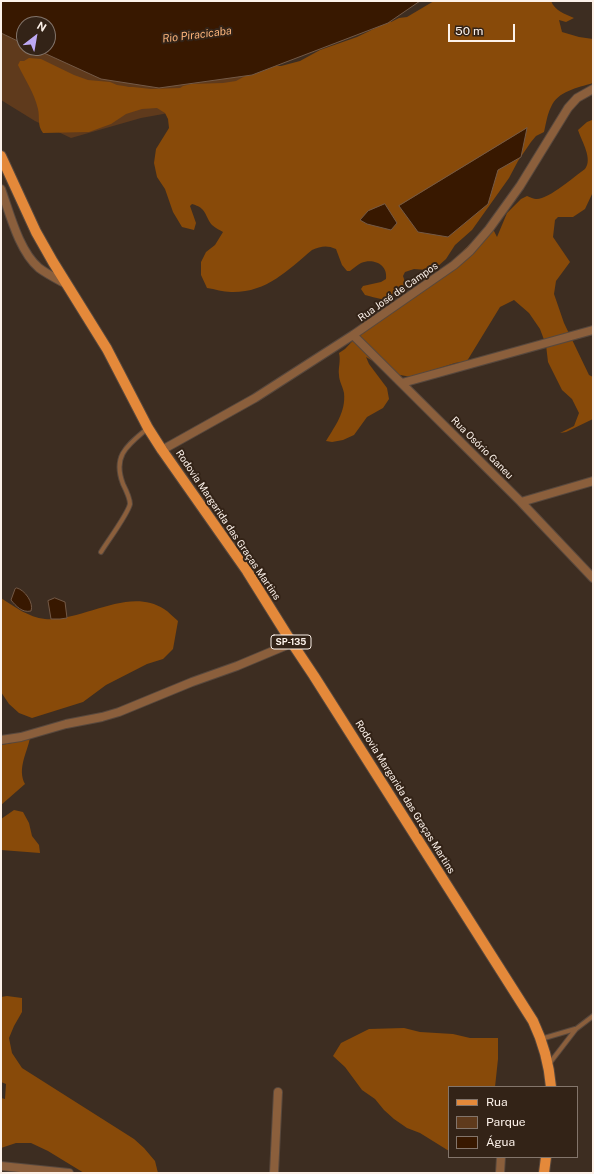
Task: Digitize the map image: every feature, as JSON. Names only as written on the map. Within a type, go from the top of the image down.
[{"type":"main road","name":"Rodovia Margarida das Graças Martins","points":[[1,156],[36,232],[52,262],[107,350],[148,428],[247,571],[533,1021],[541,1039],[548,1064],[551,1086]]},
{"type":"main road","points":[[544,1173],[546,1158]]},
{"type":"street","name":"Rua José de Campos","points":[[162,450],[255,398],[353,335],[454,265],[470,251],[489,229],[520,186],[568,108],[577,98],[591,90]]},
{"type":"street","points":[[2,192],[21,245],[28,256],[39,267],[66,284]]},
{"type":"street","points":[[402,383],[593,330]]},
{"type":"street","name":"Rua Osório Ganeu","points":[[353,335],[521,502],[593,578]]},
{"type":"street","points":[[521,502],[593,481]]},
{"type":"street","points":[[1,740],[21,737],[66,724],[119,712],[292,643]]},
{"type":"street","points":[[274,1173],[278,1092]]},
{"type":"street","points":[[500,1173],[501,1158]]},
{"type":"street","points":[[1,1166],[69,1173]]},
{"type":"lane","points":[[101,552],[127,512],[130,504],[120,472],[120,463],[124,450],[148,428]]},
{"type":"lane","points":[[548,1064],[576,1029],[593,1016]]},
{"type":"lane","points":[[541,1039],[576,1029]]},
{"type":"green space","points":[[1,33],[16,40],[16,56],[56,56],[56,51],[249,76],[202,107],[141,118],[71,138],[35,121],[1,100]]},
{"type":"shaded area","points":[[434,1],[551,1],[558,10],[574,18],[566,22],[559,20],[562,32],[593,39],[593,83],[569,91],[558,97],[550,110],[544,132],[536,136],[531,142],[509,178],[472,230],[455,245],[446,259],[437,267],[428,270],[414,269],[405,272],[403,276],[406,285],[396,295],[387,299],[365,295],[361,289],[363,286],[381,282],[386,279],[385,269],[382,266],[370,261],[360,264],[350,271],[347,271],[342,265],[336,249],[327,247],[312,250],[285,273],[255,289],[225,292],[207,288],[201,275],[201,262],[206,252],[215,245],[223,232],[212,225],[203,210],[192,204],[190,206],[196,223],[194,230],[182,227],[173,212],[165,189],[157,177],[154,163],[156,149],[169,128],[168,119],[165,113],[157,108],[142,109],[126,114],[111,124],[89,132],[43,133],[39,124],[38,109],[34,97],[18,65],[20,61],[24,61],[29,58],[41,59],[88,80],[151,89],[180,88],[191,84],[236,81],[249,74],[275,66],[300,61],[320,50],[357,37],[390,21],[391,22],[399,18],[407,17]]},
{"type":"shaded area","points":[[592,120],[593,192],[585,209],[573,217],[558,217],[555,220],[553,237],[570,262],[556,281],[554,294],[564,323],[589,375],[593,377],[593,419],[566,432],[560,433],[574,426],[579,413],[572,399],[562,390],[548,362],[546,345],[540,329],[529,313],[514,300],[500,307],[467,361],[455,363],[411,377],[395,374],[366,357],[369,364],[387,388],[389,399],[383,408],[367,417],[354,435],[343,440],[332,442],[326,441],[342,413],[344,400],[344,393],[339,377],[339,353],[345,349],[365,328],[436,277],[481,233],[492,227],[497,237],[507,213],[521,199],[527,196],[536,199],[547,196],[585,169],[588,160],[578,130],[587,122]]},
{"type":"shaded area","points":[[1,598],[27,614],[45,619],[75,615],[121,603],[136,601],[150,603],[164,609],[178,621],[173,649],[163,659],[147,664],[106,685],[83,702],[32,718],[19,713],[9,704],[1,692]]},
{"type":"shaded area","points":[[30,738],[22,767],[25,784],[1,805],[1,745]]},
{"type":"shaded area","points":[[14,810],[23,812],[29,823],[32,836],[39,845],[40,853],[1,850],[1,819]]},
{"type":"shaded area","points":[[7,996],[22,998],[22,1012],[9,1038],[12,1053],[22,1068],[134,1139],[155,1161],[158,1173],[84,1173],[48,1151],[31,1143],[16,1143],[1,1148],[1,1098],[5,1099],[6,1084],[1,1082],[1,997]]},
{"type":"shaded area","points":[[404,1028],[420,1032],[453,1034],[470,1038],[498,1038],[498,1059],[495,1086],[448,1086],[448,1150],[420,1133],[407,1128],[394,1119],[375,1099],[362,1090],[345,1067],[333,1056],[341,1043],[369,1029]]},
{"type":"water","name":"Rio Piracicaba","points":[[1,1],[420,1],[388,23],[252,75],[159,88],[101,79],[51,56],[56,56],[56,16],[16,16],[16,40],[1,33]]},
{"type":"water","points":[[527,128],[521,157],[498,170],[488,204],[448,237],[418,232],[399,206]]},
{"type":"water","points":[[385,204],[397,223],[391,230],[367,224],[360,220],[368,211]]},
{"type":"water","points":[[17,588],[23,591],[28,597],[32,608],[31,611],[22,610],[11,600],[15,589]]},
{"type":"water","points":[[55,598],[65,602],[67,618],[51,619],[48,601]]}]
